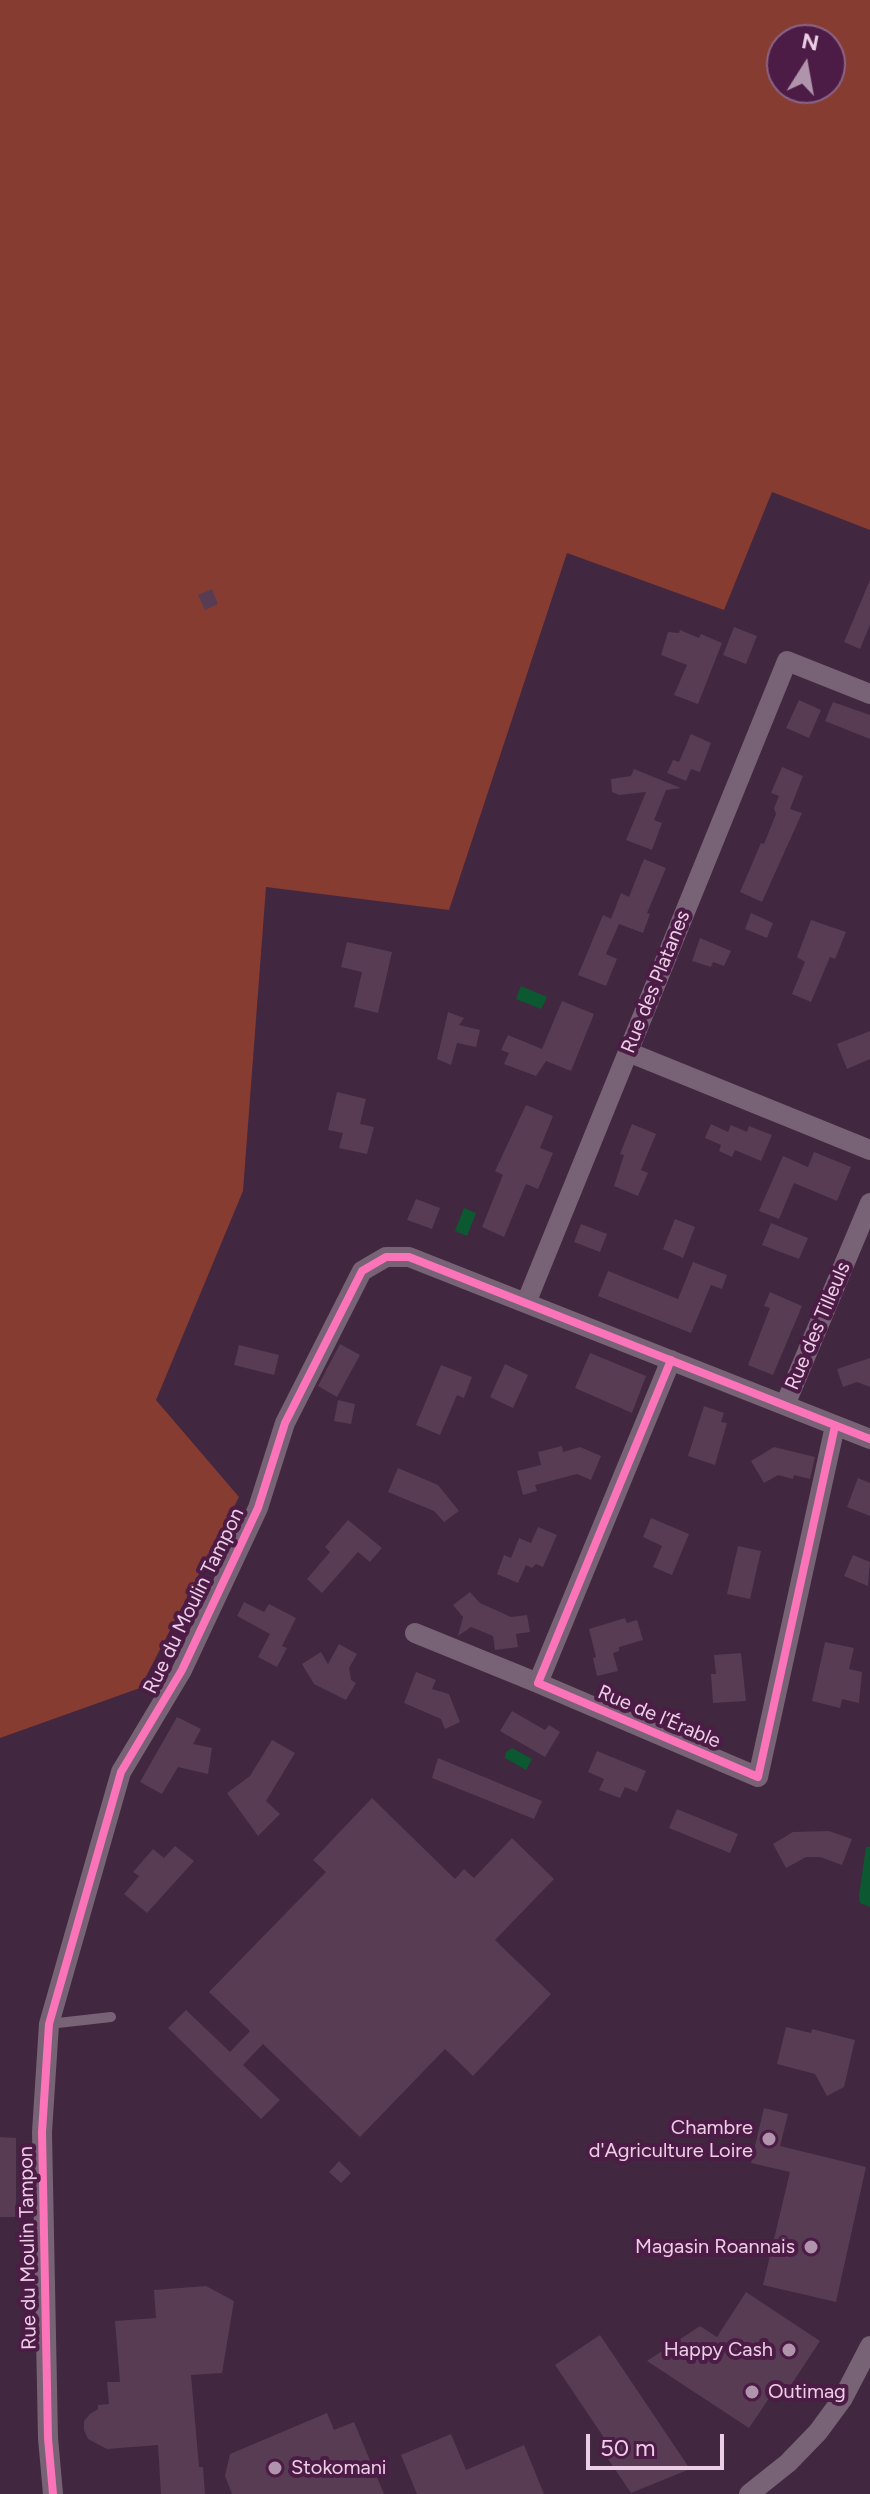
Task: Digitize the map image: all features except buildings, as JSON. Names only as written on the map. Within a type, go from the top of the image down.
[{"type":"street","name":"Rue des Platanes","points":[[526,1303],[787,661],[870,694]]},
{"type":"street","points":[[628,1052],[870,1150]]},
{"type":"street","name":"Rue des Tilleuls","points":[[785,1405],[870,1203]]},
{"type":"street","name":"Rue du Moulin Tampon","points":[[53,2494],[48,2438],[42,2132],[49,2024],[121,1772],[182,1670],[258,1508],[285,1423],[362,1271],[386,1257],[409,1257],[870,1439]]},
{"type":"street","points":[[415,1633],[538,1683],[671,1360]]},
{"type":"street","name":"Rue de l’Érable","points":[[538,1683],[758,1777],[835,1426]]},
{"type":"street","points":[[749,2494],[788,2463],[818,2432],[843,2398],[870,2346]]},
{"type":"lane","points":[[49,2024],[111,2017]]},
{"type":"shaded area","points":[[0,0],[870,0],[870,530],[772,492],[724,610],[567,553],[449,910],[266,887],[243,1191],[156,1400],[239,1497],[140,1688],[0,1738]]},
{"type":"shaded area","points":[[521,986],[547,997],[541,1009],[516,999]]},
{"type":"shaded area","points":[[464,1208],[476,1213],[467,1236],[455,1231]]},
{"type":"shaded area","points":[[512,1748],[532,1759],[526,1770],[505,1758],[506,1752]]},
{"type":"shaded area","points":[[866,1847],[870,1847],[870,1907],[860,1903],[859,1896]]},
{"type":"cycle path","points":[[53,2494],[48,2438],[42,2132],[49,2024],[121,1772],[182,1670],[258,1508],[285,1423],[362,1271],[386,1257],[409,1257],[870,1439]]},
{"type":"cycle path","points":[[671,1360],[538,1683],[758,1777],[835,1426]]},
{"type":"place","name":"Chambre d'Agriculture Loire","points":[[769,2139]]},
{"type":"place","name":"Magasin Roannais","points":[[811,2247]]},
{"type":"place","name":"Happy Cash","points":[[789,2350]]},
{"type":"place","name":"Outimag","points":[[752,2392]]},
{"type":"place","name":"Stokomani","points":[[275,2468]]}]
